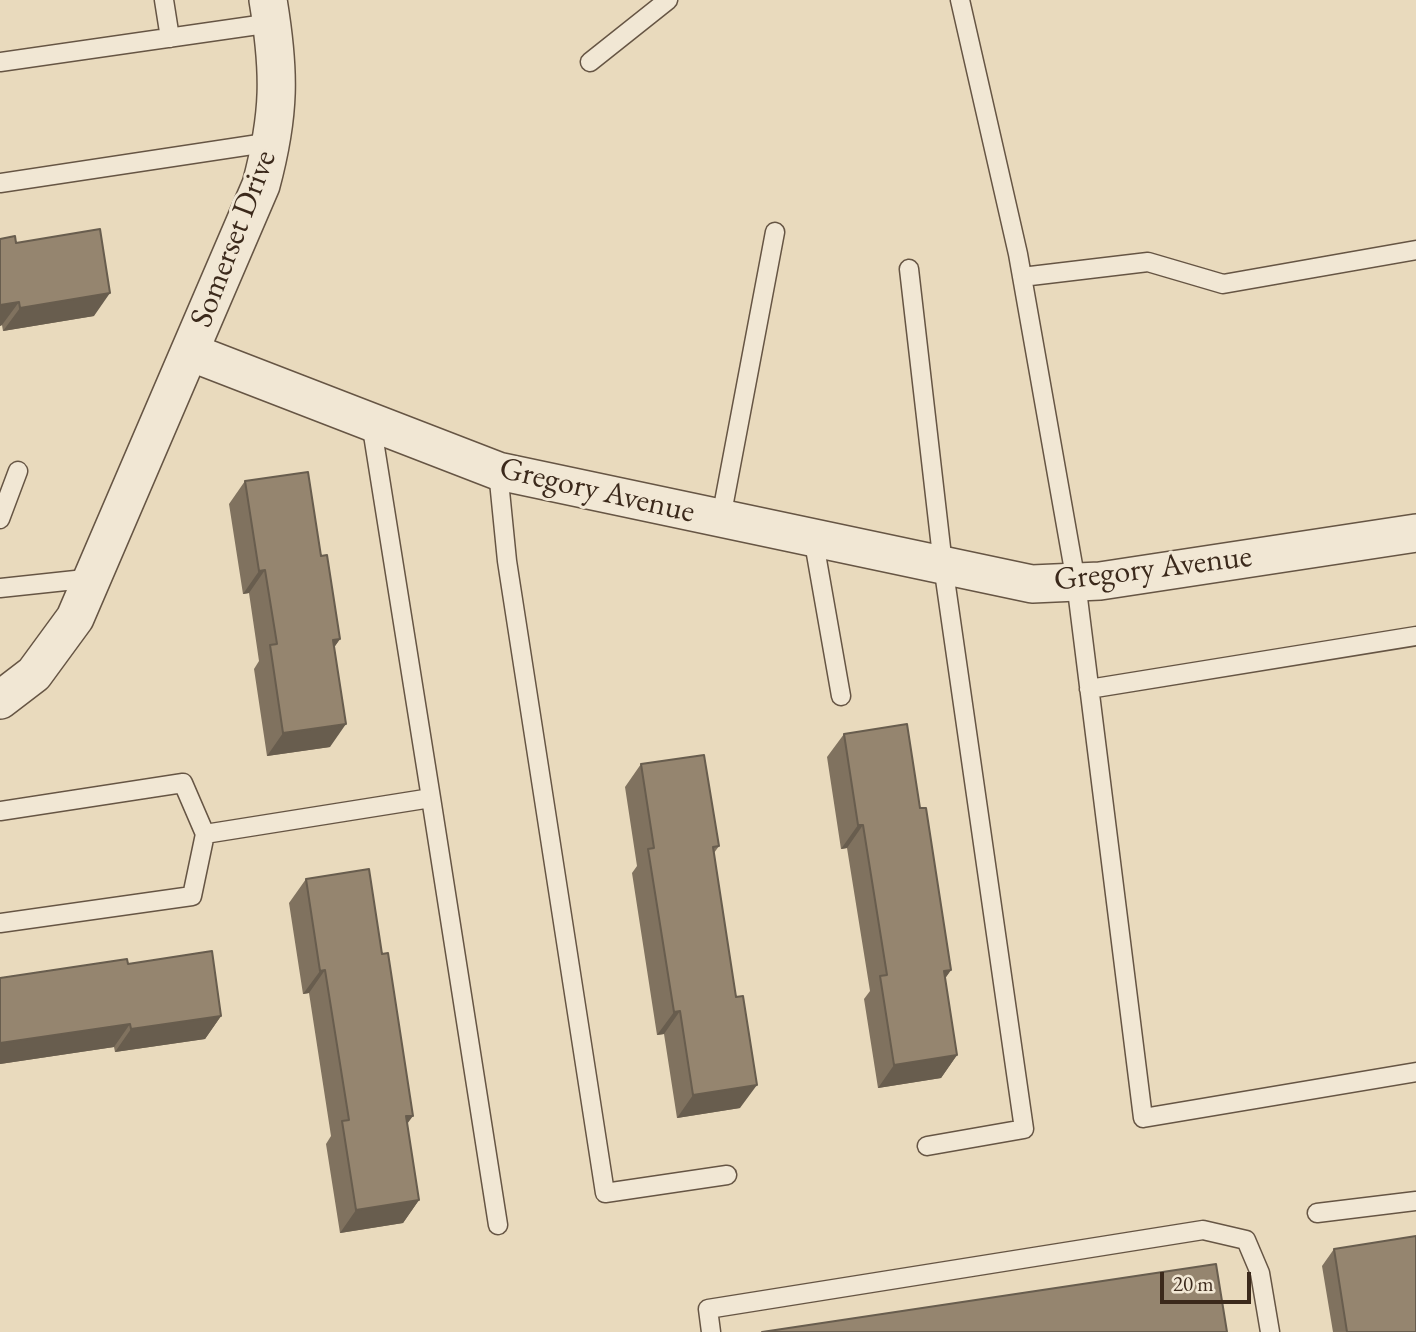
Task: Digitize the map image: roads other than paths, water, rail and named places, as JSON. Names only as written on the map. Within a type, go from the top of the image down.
[{"type":"street","name":"Somerset Drive","points":[[190,352],[261,185],[272,142],[279,88],[270,11]]},
{"type":"street","name":"Gregory Avenue","points":[[190,352],[498,471],[1032,584],[1100,581],[1416,533]]},
{"type":"street","points":[[0,700],[34,674],[55,650],[94,578],[190,352]]},
{"type":"lane","points":[[164,0],[170,38]]},
{"type":"lane","points":[[590,62],[668,0]]},
{"type":"lane","points":[[960,0],[1022,277],[1076,582],[1143,1118],[1416,1072]]},
{"type":"lane","points":[[0,62],[170,38],[270,11]]},
{"type":"lane","points":[[0,183],[272,142]]},
{"type":"lane","points":[[721,518],[775,232]]},
{"type":"lane","points":[[1022,277],[1148,262],[1223,284],[1416,250]]},
{"type":"lane","points":[[909,269],[943,565],[1024,1129],[928,1146]]},
{"type":"lane","points":[[371,422],[498,1224]]},
{"type":"lane","points":[[0,519],[18,471]]},
{"type":"lane","points":[[498,471],[507,561],[605,1193],[727,1175]]},
{"type":"lane","points":[[813,537],[841,696]]},
{"type":"lane","points":[[0,587],[94,578]]},
{"type":"lane","points":[[1089,689],[1416,636]]},
{"type":"lane","points":[[0,811],[183,783],[205,834],[192,896],[0,923]]},
{"type":"lane","points":[[205,834],[431,798]]},
{"type":"lane","points":[[1317,1213],[1416,1201]]},
{"type":"lane","points":[[711,1332],[708,1309],[1203,1230],[1245,1240],[1260,1273],[1270,1332]]}]
